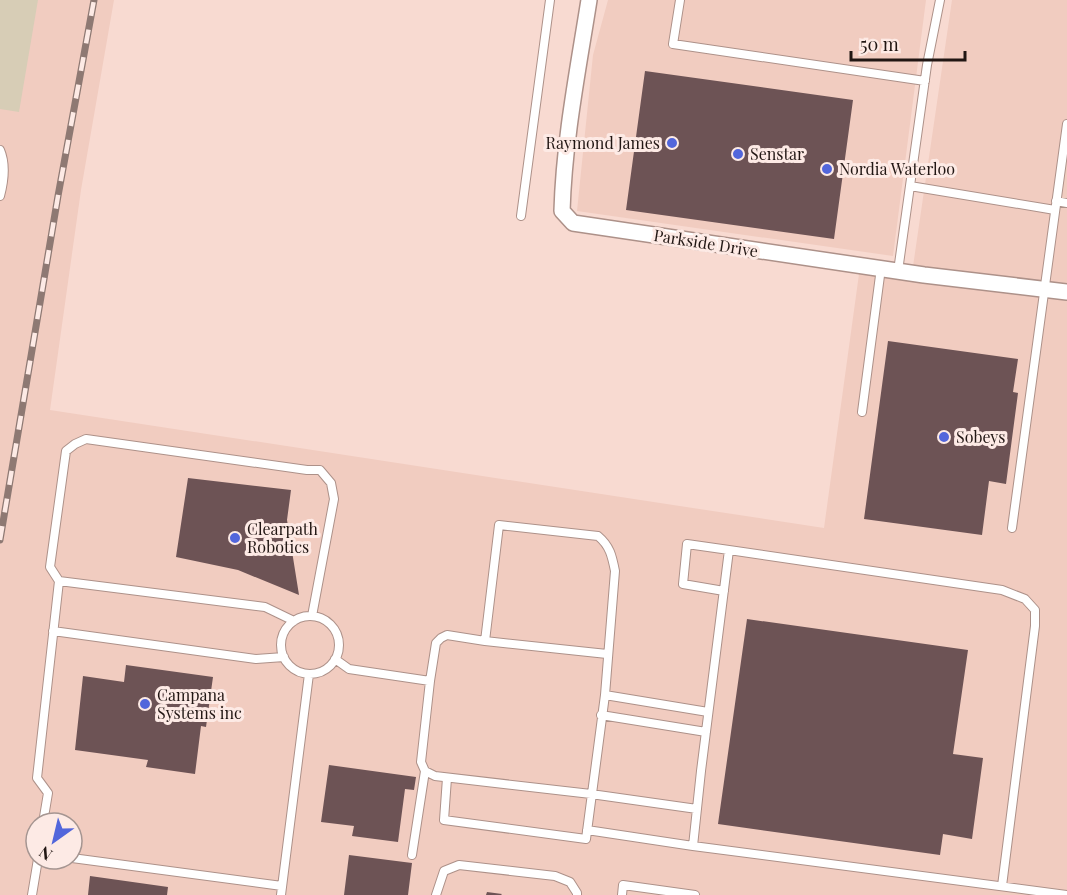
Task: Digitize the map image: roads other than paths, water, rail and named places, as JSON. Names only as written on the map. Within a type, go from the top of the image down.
[{"type":"street","name":"Parkside Drive","points":[[589,0],[573,100],[563,187],[562,211],[573,223],[897,271],[1067,292]]},
{"type":"lane","points":[[521,216],[550,0]]},
{"type":"lane","points":[[680,0],[673,44],[925,81]]},
{"type":"lane","points":[[897,271],[938,0]]},
{"type":"lane","points":[[1012,528],[1067,124]]},
{"type":"lane","points":[[0,150],[4,159],[3,187],[0,196]]},
{"type":"lane","points":[[910,186],[1056,206],[1067,203]]},
{"type":"lane","points":[[862,412],[881,268]]},
{"type":"lane","points":[[45,811],[48,793],[37,778],[59,581],[50,567],[66,451],[75,444],[86,439],[320,470],[331,483],[334,499],[312,616]]},
{"type":"lane","points":[[447,778],[444,820],[586,839],[604,695],[615,571],[612,553],[604,542],[598,536],[499,525],[485,641]]},
{"type":"lane","points":[[723,591],[682,584],[687,544],[1002,590],[1025,599],[1035,610],[1035,626],[1002,886]]},
{"type":"lane","points":[[693,846],[729,550]]},
{"type":"lane","points":[[59,581],[265,607],[294,621]]},
{"type":"lane","points":[[312,616],[331,625],[338,639],[339,650],[335,660],[328,668],[319,673],[309,674],[294,669],[287,663],[281,648],[286,629],[294,621],[312,616]]},
{"type":"lane","points":[[53,631],[256,659],[284,657]]},
{"type":"lane","points":[[412,855],[425,771],[422,762],[436,643],[447,635],[608,654]]},
{"type":"lane","points":[[335,660],[349,669],[430,681]]},
{"type":"lane","points":[[84,860],[282,891],[309,674]]},
{"type":"lane","points":[[604,695],[708,712]]},
{"type":"lane","points":[[601,715],[706,732]]},
{"type":"lane","points":[[425,771],[447,778],[591,794],[697,809]]},
{"type":"lane","points":[[587,830],[1067,895]]},
{"type":"lane","points":[[436,895],[444,871],[459,865],[555,876],[570,882],[577,895]]},
{"type":"lane","points":[[32,895],[36,871]]},
{"type":"lane","points":[[622,895],[623,885],[695,895]]},
{"type":"railway","points":[[0,540],[58,196],[94,0]]},
{"type":"place","name":"Raymond James","points":[[672,143]]},
{"type":"place","name":"Senstar","points":[[738,154]]},
{"type":"place","name":"Nordia Waterloo","points":[[827,169]]},
{"type":"place","name":"Sobeys","points":[[944,437]]},
{"type":"place","name":"Clearpath Robotics","points":[[235,538]]},
{"type":"place","name":"Campana Systems inc","points":[[145,704]]}]
